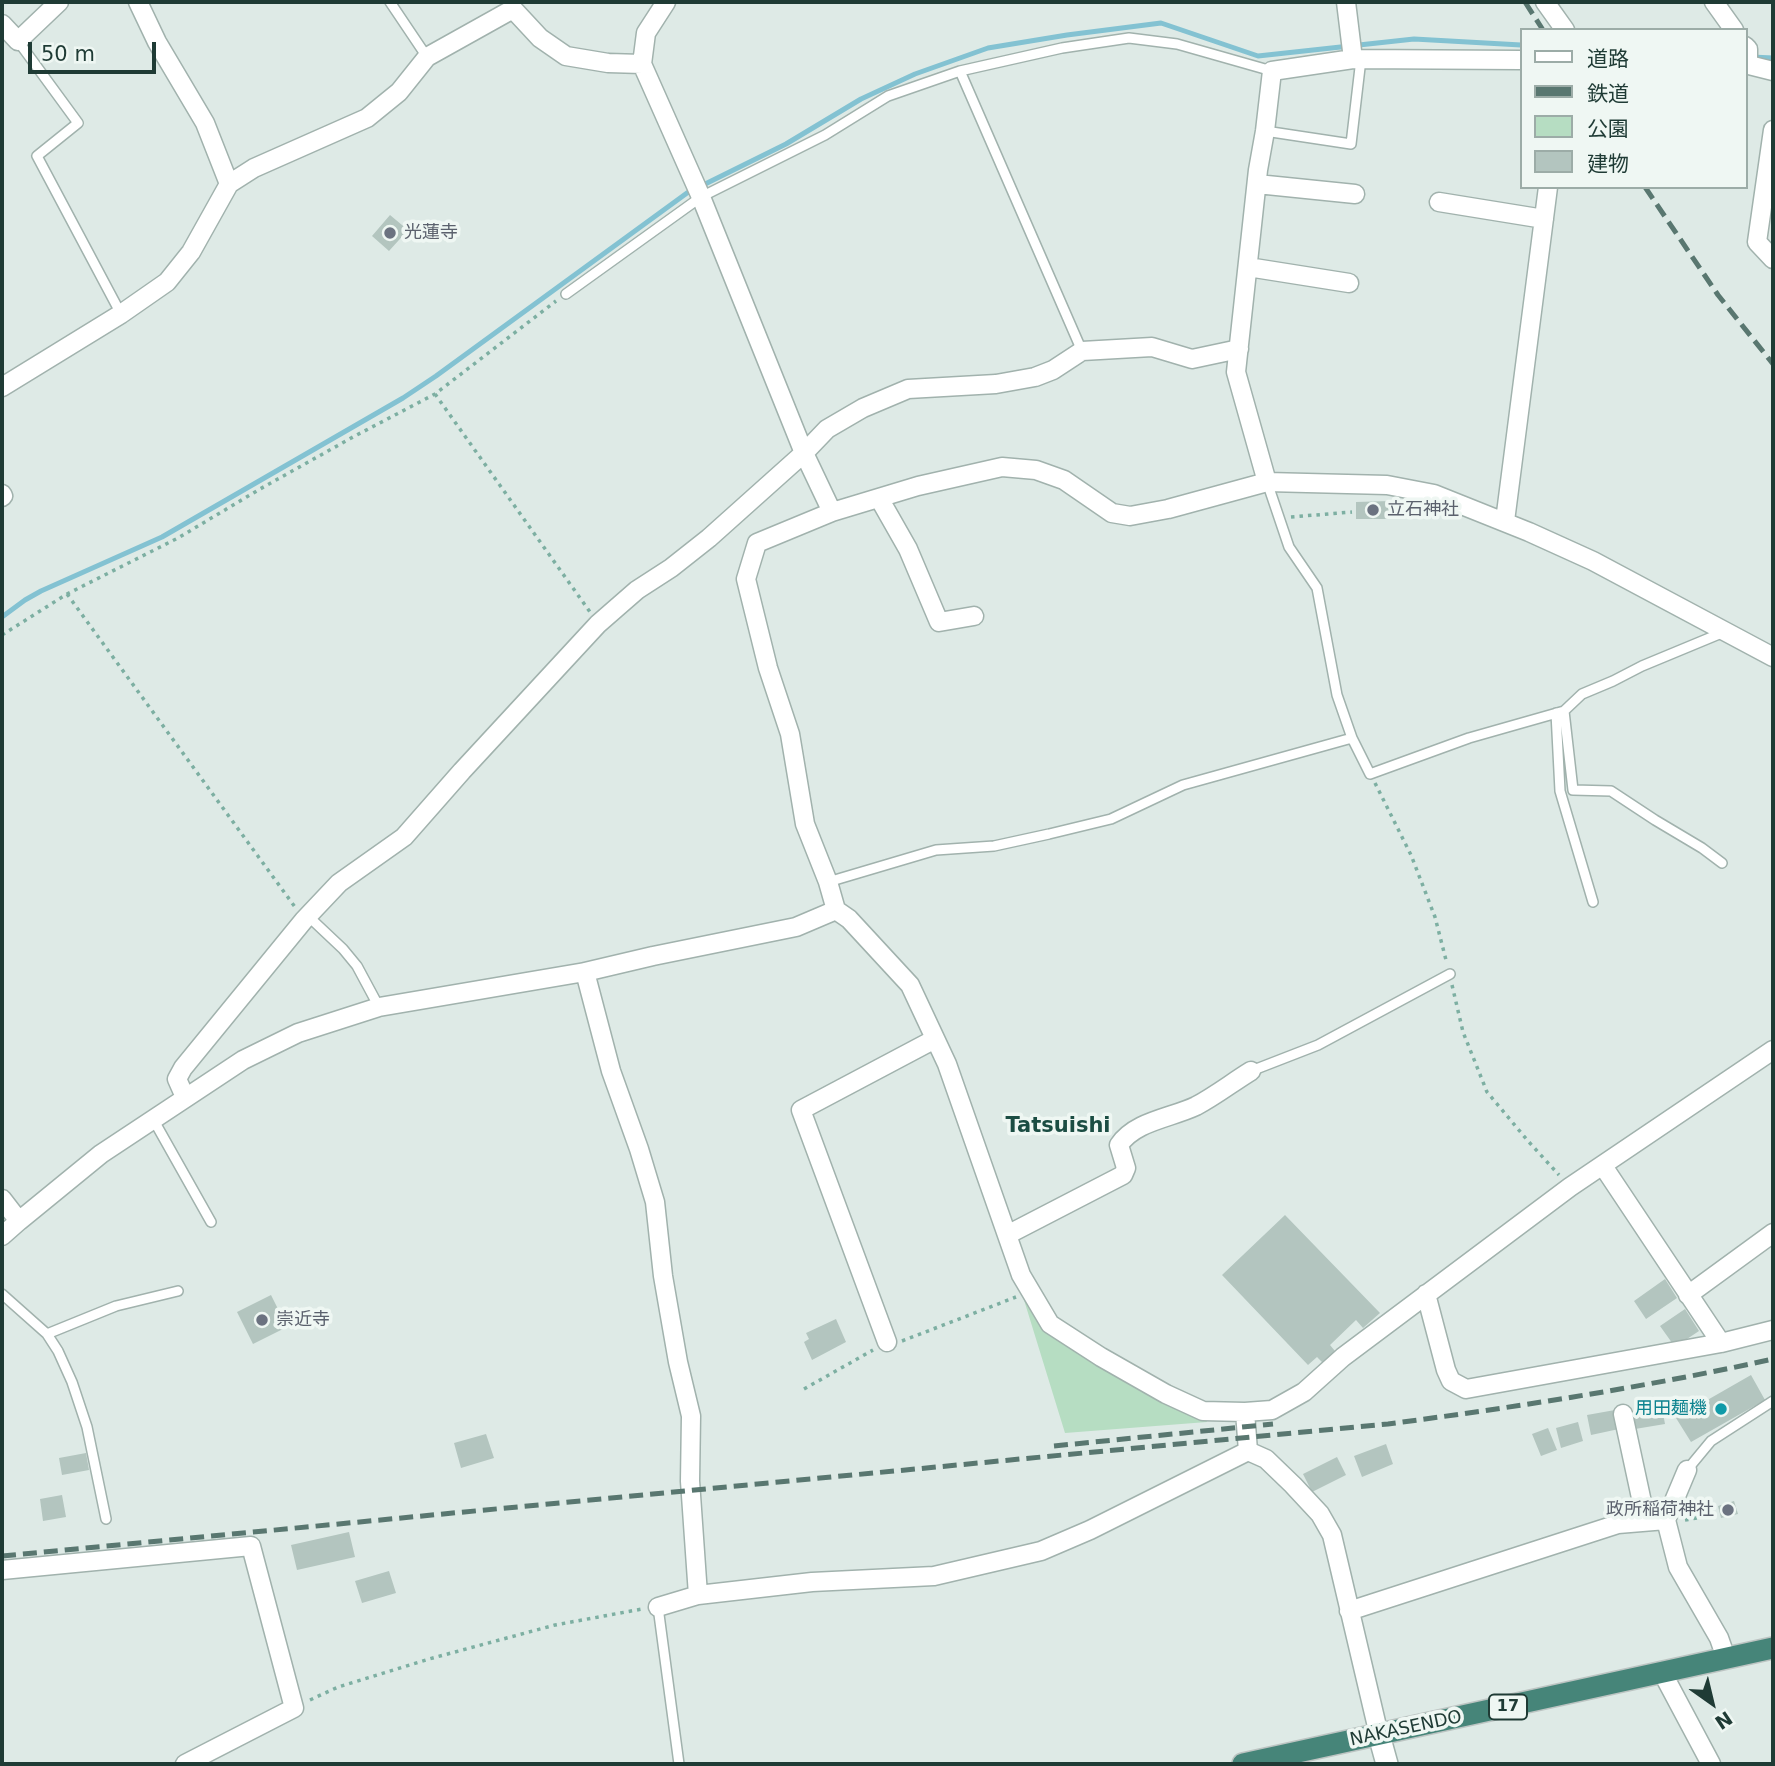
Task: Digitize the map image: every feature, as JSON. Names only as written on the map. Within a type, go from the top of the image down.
[{"type":"highway","name":"NAKASENDO","points":[[1243,1764],[1773,1648]]},
{"type":"street","points":[[11,34],[59,2]]},
{"type":"street","points":[[138,2],[205,123],[229,184]]},
{"type":"street","points":[[666,2],[646,33],[642,64],[701,197],[804,453],[832,512]]},
{"type":"street","points":[[1346,2],[1357,59]]},
{"type":"street","points":[[1545,2],[1564,28]]},
{"type":"street","points":[[1714,2],[1733,28]]},
{"type":"street","points":[[2,387],[121,314],[167,282],[191,252],[229,184],[254,168],[367,118],[399,92],[427,57],[513,9],[540,38],[566,56],[608,63],[642,64]]},
{"type":"street","points":[[1267,482],[1236,372],[1272,71],[1357,59],[1520,60]]},
{"type":"street","points":[[1747,64],[1773,71]]},
{"type":"street","points":[[1773,130],[1757,242],[1773,260]]},
{"type":"street","points":[[1257,184],[1355,194]]},
{"type":"street","points":[[1505,521],[1548,189]]},
{"type":"street","points":[[1440,202],[1544,219]]},
{"type":"street","points":[[1248,267],[1349,283]]},
{"type":"street","points":[[185,1097],[177,1079],[183,1068],[306,918],[339,883],[404,837],[598,624],[637,590],[709,538],[827,429],[863,408],[908,389],[996,384],[1035,377],[1053,370],[1083,351],[1152,347],[1192,359],[1238,349]]},
{"type":"street","points":[[1773,657],[1593,561],[1505,521],[1434,494],[1387,485],[1267,482],[1168,509],[1130,516],[1112,513],[1064,480],[1036,470],[1002,467],[918,486],[832,512],[757,543],[746,579],[768,668],[790,734],[805,824],[836,910],[849,919],[910,985],[947,1064],[1021,1275],[1050,1324],[1166,1394],[1203,1411],[1272,1410],[1304,1392],[1343,1357],[1570,1187],[1773,1050]]},
{"type":"street","points":[[879,498],[908,549],[939,622],[974,616]]},
{"type":"street","points":[[2,1236],[101,1154],[243,1060],[298,1033],[379,1007],[585,972],[796,927],[836,910]]},
{"type":"street","points":[[585,972],[611,1071],[655,1202],[663,1276],[678,1362],[691,1416],[690,1481],[698,1595]]},
{"type":"street","points":[[887,1342],[801,1110],[935,1039]]},
{"type":"street","points":[[1007,1235],[1123,1175],[1126,1168],[1119,1145],[1125,1137],[1150,1123],[1195,1106],[1251,1070]]},
{"type":"street","points":[[1603,1166],[1721,1343]]},
{"type":"street","points":[[2,1199],[19,1221]]},
{"type":"street","points":[[1688,1295],[1773,1233]]},
{"type":"street","points":[[1426,1294],[1446,1370],[1451,1381],[1466,1389],[1721,1343],[1773,1330]]},
{"type":"street","points":[[1245,1412],[1248,1451]]},
{"type":"street","points":[[1623,1414],[1646,1521]]},
{"type":"street","points":[[658,1606],[698,1595],[813,1582],[933,1576],[1041,1551],[1090,1530],[1248,1451]]},
{"type":"street","points":[[1248,1451],[1266,1459],[1293,1485],[1320,1514],[1332,1535],[1387,1764]]},
{"type":"street","points":[[1687,1471],[1667,1522],[1678,1567],[1719,1638],[1726,1658]]},
{"type":"street","points":[[1349,1611],[1618,1524],[1667,1522]]},
{"type":"street","points":[[2,1570],[251,1546],[294,1708],[185,1764]]},
{"type":"street","points":[[1662,1672],[1711,1764]]},
{"type":"lane","points":[[390,2],[427,57]]},
{"type":"lane","points":[[11,34],[78,123],[37,156],[121,314]]},
{"type":"lane","points":[[566,293],[701,197],[825,135],[888,96],[960,71],[1062,48],[1129,38],[1177,44],[1272,71]]},
{"type":"lane","points":[[1265,131],[1351,144],[1357,59]]},
{"type":"lane","points":[[960,71],[1083,351]]},
{"type":"lane","points":[[1267,482],[1289,547],[1317,588],[1337,695],[1352,738],[1370,774],[1469,738],[1560,712],[1582,694],[1726,632]]},
{"type":"lane","points":[[1560,712],[1573,790],[1611,791],[1722,863]]},
{"type":"lane","points":[[1560,712],[1560,791],[1593,902]]},
{"type":"lane","points":[[828,882],[936,850],[994,846],[1111,819],[1183,785],[1352,738]]},
{"type":"lane","points":[[306,918],[343,949],[357,966],[379,1007]]},
{"type":"lane","points":[[1251,1070],[1318,1045],[1450,974]]},
{"type":"lane","points":[[153,1119],[211,1222]]},
{"type":"lane","points":[[47,1334],[116,1306],[178,1291]]},
{"type":"lane","points":[[2,1293],[47,1334],[58,1351],[88,1427],[106,1519]]},
{"type":"lane","points":[[1687,1471],[1711,1441],[1773,1401]]},
{"type":"lane","points":[[658,1606],[678,1764]]},
{"type":"path","points":[[2,635],[67,594],[178,538],[306,463],[435,394],[566,293]]},
{"type":"path","points":[[435,394],[598,624]]},
{"type":"path","points":[[1279,517],[1352,512]]},
{"type":"path","points":[[67,594],[306,918]]},
{"type":"path","points":[[1370,774],[1410,855],[1435,917],[1463,1032],[1487,1093],[1570,1187]]},
{"type":"path","points":[[804,1389],[887,1342],[900,1342],[1031,1292]]},
{"type":"path","points":[[1667,1522],[1714,1515]]},
{"type":"path","points":[[294,1708],[338,1687],[429,1659],[555,1625],[658,1606]]},
{"type":"green space","points":[[1024,1300],[1034,1313],[1206,1416],[1207,1422],[1065,1433]]},
{"type":"building","name":"光蓮寺","points":[[390,215],[408,230],[389,251],[372,236]]},
{"type":"building","name":"立石神社","points":[[1390,501],[1391,519],[1356,519],[1356,502]]},
{"type":"building","points":[[1285,1215],[1380,1313],[1363,1328],[1356,1320],[1330,1345],[1335,1351],[1323,1363],[1317,1357],[1308,1365],[1222,1275]]},
{"type":"building","points":[[1665,1279],[1677,1298],[1646,1319],[1634,1301]]},
{"type":"building","name":"崇近寺","points":[[271,1295],[287,1327],[253,1344],[237,1312]]},
{"type":"building","points":[[1685,1309],[1699,1331],[1675,1347],[1660,1326]]},
{"type":"building","points":[[836,1319],[846,1342],[812,1360],[804,1342],[809,1339],[806,1333]]},
{"type":"building","name":"用田麺機","points":[[1751,1375],[1765,1400],[1691,1442],[1676,1418]]},
{"type":"building","points":[[1662,1408],[1665,1424],[1635,1429],[1632,1413]]},
{"type":"building","points":[[1615,1410],[1619,1429],[1591,1435],[1587,1415]]},
{"type":"building","points":[[1578,1422],[1583,1441],[1561,1448],[1556,1428]]},
{"type":"building","points":[[1548,1428],[1557,1450],[1541,1456],[1532,1434]]},
{"type":"building","points":[[486,1434],[494,1458],[461,1468],[454,1443]]},
{"type":"building","points":[[1386,1444],[1393,1464],[1362,1477],[1354,1456]]},
{"type":"building","points":[[86,1453],[89,1470],[62,1475],[59,1458]]},
{"type":"building","points":[[1337,1457],[1346,1475],[1312,1492],[1303,1474]]},
{"type":"building","points":[[62,1495],[66,1517],[43,1521],[40,1499]]},
{"type":"building","name":"政所稲荷神社","points":[[1734,1501],[1738,1514],[1721,1518],[1718,1506]]},
{"type":"building","points":[[349,1532],[355,1557],[297,1570],[291,1545]]},
{"type":"building","points":[[389,1571],[396,1593],[362,1603],[355,1581]]},
{"type":"waterway","points":[[2,617],[41,591],[162,537],[403,398],[687,193],[786,144],[861,99],[915,74],[988,48],[1161,23],[1258,56],[1414,39],[1520,45]]},
{"type":"waterway","points":[[1752,57],[1773,58]]},
{"type":"railway","points":[[1525,2],[1542,28]]},
{"type":"railway","points":[[1646,189],[1718,295],[1773,364]]},
{"type":"railway","points":[[2,1556],[1388,1424],[1581,1396],[1773,1359]]},
{"type":"railway","points":[[1054,1446],[1273,1424]]},
{"type":"place","name":"光蓮寺","points":[[390,233]]},
{"type":"place","name":"立石神社","points":[[1373,510]]},
{"type":"place","name":"崇近寺","points":[[262,1320]]},
{"type":"place","name":"用田麺機","points":[[1721,1409]]},
{"type":"place","name":"政所稲荷神社","points":[[1728,1510]]},
{"type":"district","name":"Tatsuishi","points":[[1058,1127]]}]
